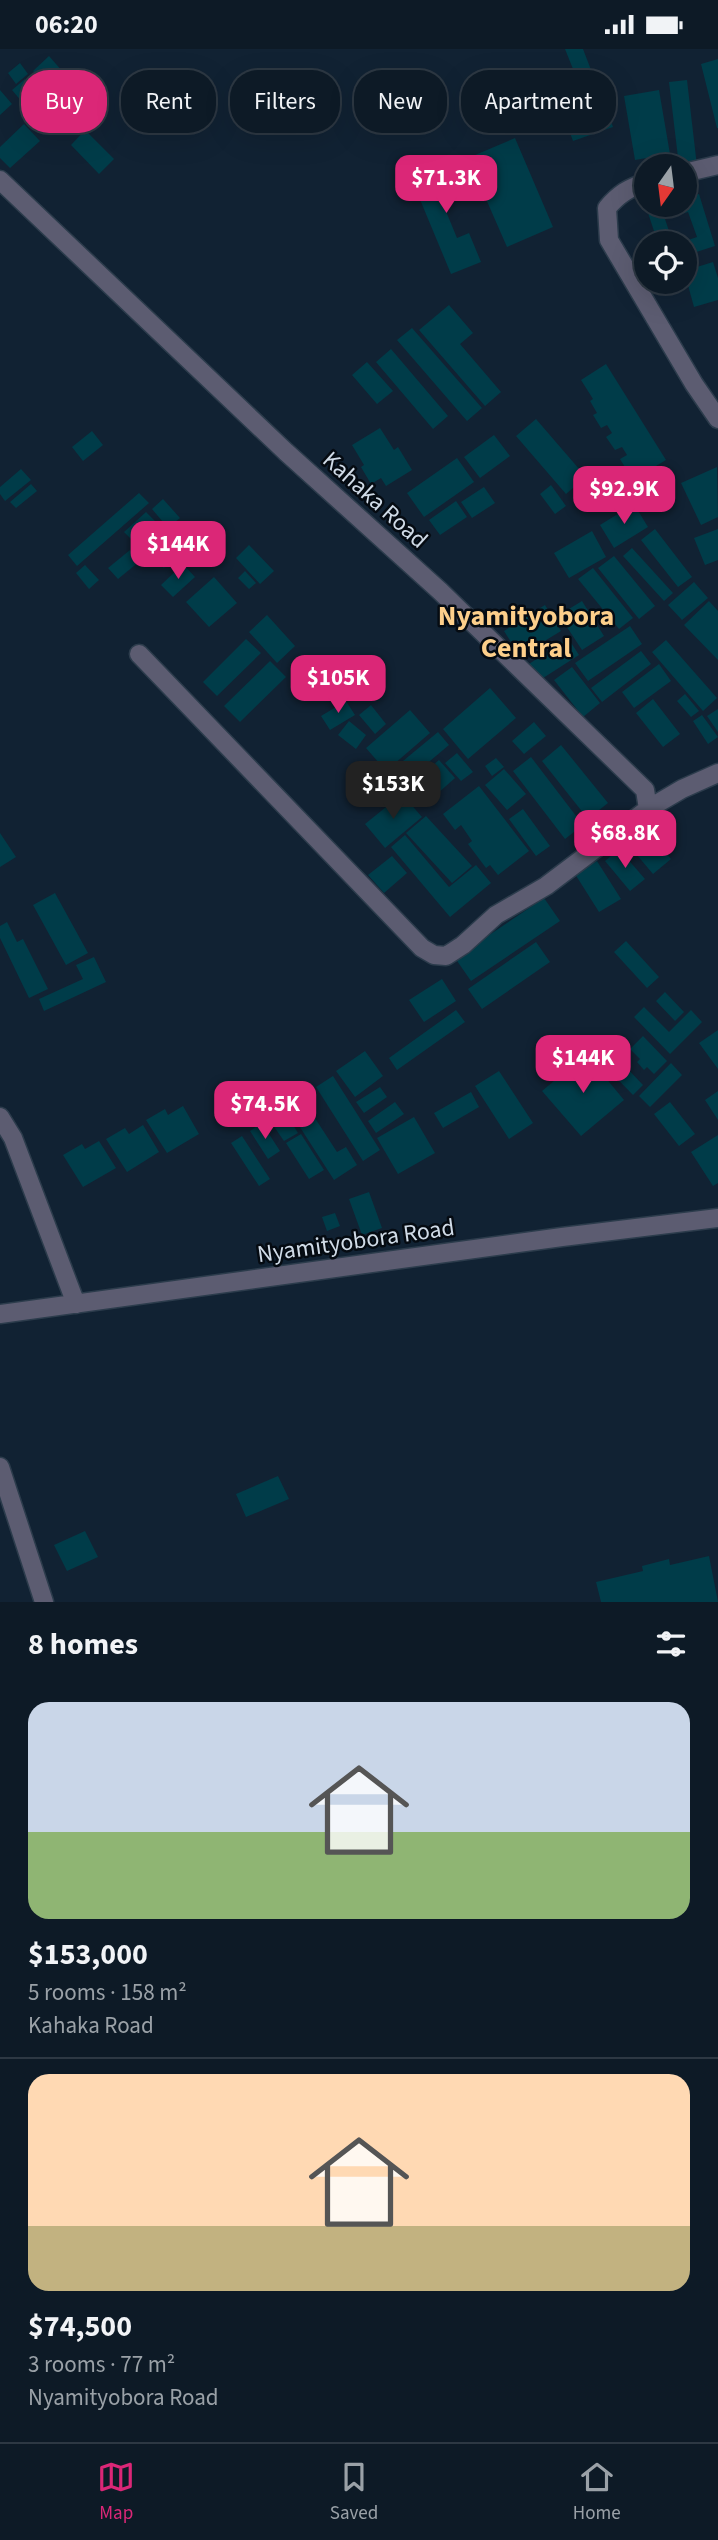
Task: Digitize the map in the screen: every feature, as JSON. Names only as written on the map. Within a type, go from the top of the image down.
[{"type":"street","points":[[697,170],[718,165]]},
{"type":"street","name":"Kahaka Road","points":[[0,180],[286,452],[440,591],[645,790],[648,809]]},
{"type":"street","points":[[634,187],[617,196],[607,208],[609,240],[694,384],[718,419]]},
{"type":"street","points":[[139,654],[422,948],[434,955],[446,955],[463,945],[496,915],[546,887],[648,809],[682,789],[718,773]]},
{"type":"street","points":[[0,1117],[76,1304]]},
{"type":"street","name":"Nyamityobora Road","points":[[0,1314],[718,1218]]},
{"type":"street","points":[[0,1467],[44,1602]]},
{"type":"building","points":[[565,49],[583,49],[591,70],[573,70]]},
{"type":"building","points":[[49,56],[61,70],[34,70]]},
{"type":"building","points":[[718,59],[718,128],[717,128],[701,64]]},
{"type":"building","points":[[20,63],[25,70],[21,70],[21,80],[16,84],[8,73]]},
{"type":"building","points":[[687,80],[696,154],[678,154],[669,82]]},
{"type":"building","points":[[21,82],[21,101],[12,90]]},
{"type":"building","points":[[0,90],[12,104],[0,115]]},
{"type":"building","points":[[659,90],[670,154],[634,154],[624,96]]},
{"type":"building","points":[[21,127],[21,133],[32,133],[40,141],[10,168],[0,158],[0,147]]},
{"type":"building","points":[[82,133],[88,133],[114,159],[99,174],[71,145]]},
{"type":"building","points":[[570,133],[596,133],[573,141]]},
{"type":"building","points":[[515,138],[553,227],[507,247],[468,158]]},
{"type":"building","points":[[462,157],[469,174],[436,187],[457,238],[469,233],[481,262],[451,274],[411,178]]},
{"type":"building","points":[[697,195],[715,246],[697,252],[697,231],[690,217],[697,217]]},
{"type":"building","points":[[649,217],[672,217],[665,219],[669,231],[654,231]]},
{"type":"building","points":[[713,262],[718,278],[718,300],[694,307],[690,294],[697,294],[697,267]]},
{"type":"building","points":[[449,305],[473,333],[460,344],[501,392],[485,406],[419,330]]},
{"type":"building","points":[[412,328],[482,408],[467,421],[397,340]]},
{"type":"building","points":[[391,349],[448,416],[433,429],[376,362]]},
{"type":"building","points":[[367,362],[393,391],[377,404],[352,375]]},
{"type":"building","points":[[606,364],[666,460],[641,475],[637,469],[629,474],[620,459],[627,455],[622,447],[615,450],[606,437],[612,433],[607,425],[601,428],[593,415],[597,413],[590,401],[593,399],[581,380]]},
{"type":"building","points":[[536,419],[586,477],[566,494],[516,436]]},
{"type":"building","points":[[380,428],[394,450],[398,447],[412,470],[386,486],[381,478],[371,484],[352,445]]},
{"type":"building","points":[[92,431],[103,445],[83,461],[72,447]]},
{"type":"building","points":[[494,435],[510,456],[480,478],[464,457]]},
{"type":"building","points":[[457,458],[474,482],[424,517],[407,493]]},
{"type":"building","points":[[717,467],[718,517],[701,525],[681,483]]},
{"type":"building","points":[[21,469],[31,480],[5,501],[0,494],[0,487]]},
{"type":"building","points":[[31,484],[37,491],[16,508],[10,502]]},
{"type":"building","points":[[551,485],[566,506],[555,514],[540,494]]},
{"type":"building","points":[[484,487],[495,503],[472,518],[461,502]]},
{"type":"building","points":[[139,493],[149,503],[77,566],[68,555]]},
{"type":"building","points":[[163,499],[180,518],[168,528],[152,509]]},
{"type":"building","points":[[456,501],[467,517],[440,535],[429,520]]},
{"type":"building","points":[[634,504],[648,527],[614,548],[600,525]]},
{"type":"building","points":[[146,512],[160,526],[138,546],[124,532]]},
{"type":"building","points":[[180,523],[193,533],[164,568],[151,557]]},
{"type":"building","points":[[655,529],[692,577],[678,587],[641,540]]},
{"type":"building","points":[[718,529],[718,560],[705,565],[694,538]]},
{"type":"building","points":[[592,531],[606,557],[569,578],[554,553]]},
{"type":"building","points":[[249,545],[274,571],[260,584],[236,558]]},
{"type":"building","points":[[632,548],[673,593],[664,601],[623,556]]},
{"type":"building","points":[[130,550],[140,561],[118,579],[108,568]]},
{"type":"building","points":[[614,556],[655,606],[639,619],[598,568]]},
{"type":"building","points":[[183,564],[195,577],[173,597],[161,585]]},
{"type":"building","points":[[85,565],[99,580],[89,589],[76,573]]},
{"type":"building","points":[[593,568],[633,618],[619,629],[578,579]]},
{"type":"building","points":[[245,571],[256,583],[249,589],[238,578]]},
{"type":"building","points":[[214,577],[237,603],[209,627],[186,602]]},
{"type":"building","points":[[694,582],[708,598],[682,620],[668,605]]},
{"type":"building","points":[[582,601],[604,636],[582,650],[559,615]]},
{"type":"building","points":[[709,601],[718,611],[718,660],[684,625]]},
{"type":"building","points":[[545,605],[561,631],[520,656],[504,631]]},
{"type":"building","points":[[267,615],[295,646],[277,663],[249,632]]},
{"type":"building","points":[[630,626],[642,644],[588,681],[575,663]]},
{"type":"building","points":[[568,638],[579,655],[540,680],[529,664]]},
{"type":"building","points":[[246,639],[261,653],[217,696],[203,682]]},
{"type":"building","points":[[666,640],[717,698],[703,711],[652,652]]},
{"type":"building","points":[[641,651],[651,664],[602,702],[591,688]]},
{"type":"building","points":[[270,661],[286,677],[240,722],[224,706]]},
{"type":"building","points":[[659,664],[671,681],[634,708],[622,692]]},
{"type":"building","points":[[572,667],[600,703],[583,717],[554,680]]},
{"type":"building","points":[[490,688],[516,718],[468,759],[443,729]]},
{"type":"building","points":[[685,694],[699,711],[691,717],[677,701]]},
{"type":"building","points":[[653,699],[680,734],[663,747],[636,713]]},
{"type":"building","points":[[346,701],[355,715],[330,730],[321,716]]},
{"type":"building","points":[[371,705],[386,724],[375,734],[359,715]]},
{"type":"building","points":[[718,709],[718,732],[707,716]]},
{"type":"building","points":[[410,710],[430,733],[386,771],[366,748]]},
{"type":"building","points":[[702,715],[718,737],[708,744],[693,721]]},
{"type":"building","points":[[349,721],[366,735],[356,749],[338,735]]},
{"type":"building","points":[[534,722],[546,736],[524,754],[512,741]]},
{"type":"building","points":[[438,732],[449,745],[392,793],[380,780]]},
{"type":"building","points":[[561,745],[608,803],[588,819],[542,761]]},
{"type":"building","points":[[457,753],[473,772],[461,781],[445,763]]},
{"type":"building","points":[[531,757],[583,825],[565,839],[513,771]]},
{"type":"building","points":[[496,758],[504,767],[492,776],[485,766]]},
{"type":"building","points":[[439,760],[455,778],[428,802],[412,783]]},
{"type":"building","points":[[504,769],[526,794],[507,810],[485,785]]},
{"type":"building","points":[[479,786],[529,851],[498,875],[490,865],[486,868],[468,844],[472,841],[461,825],[455,830],[443,814]]},
{"type":"building","points":[[402,794],[422,817],[385,848],[365,824]]},
{"type":"building","points":[[523,809],[550,846],[536,856],[509,819]]},
{"type":"building","points":[[426,816],[472,866],[452,883],[406,833]]},
{"type":"building","points":[[0,833],[16,857],[0,867]]},
{"type":"building","points":[[650,833],[671,859],[653,874],[631,848]]},
{"type":"building","points":[[405,835],[449,887],[476,865],[491,883],[450,917],[391,847]]},
{"type":"building","points":[[619,849],[645,879],[630,891],[605,861]]},
{"type":"building","points":[[392,856],[407,873],[384,893],[368,875]]},
{"type":"building","points":[[597,861],[621,899],[599,912],[575,874]]},
{"type":"building","points":[[55,893],[88,953],[66,965],[33,905]]},
{"type":"building","points":[[544,898],[560,921],[471,981],[455,958]]},
{"type":"building","points":[[7,922],[17,942],[23,939],[48,989],[29,998],[0,938],[0,926]]},
{"type":"building","points":[[626,941],[659,977],[647,988],[614,952]]},
{"type":"building","points":[[536,942],[550,962],[482,1009],[468,989]]},
{"type":"building","points":[[94,957],[106,982],[44,1011],[39,999],[83,979],[76,965]]},
{"type":"building","points":[[442,979],[456,1001],[424,1022],[409,1000]]},
{"type":"building","points":[[665,992],[684,1012],[675,1021],[656,1001]]},
{"type":"building","points":[[644,1007],[669,1032],[691,1010],[702,1022],[670,1054],[634,1017]]},
{"type":"building","points":[[456,1010],[465,1022],[397,1070],[389,1058]]},
{"type":"building","points":[[718,1030],[718,1069],[699,1043]]},
{"type":"building","points":[[643,1036],[667,1061],[654,1074],[647,1067],[644,1070],[637,1062],[640,1059],[630,1049]]},
{"type":"building","points":[[600,1040],[643,1085],[633,1095],[589,1050]]},
{"type":"building","points":[[365,1051],[383,1076],[355,1097],[336,1071]]},
{"type":"building","points":[[586,1054],[624,1100],[581,1136],[542,1091]]},
{"type":"building","points":[[671,1063],[682,1075],[650,1107],[639,1096]]},
{"type":"building","points":[[499,1071],[533,1123],[509,1139],[475,1086]]},
{"type":"building","points":[[333,1076],[380,1150],[363,1161],[316,1087]]},
{"type":"building","points":[[380,1087],[387,1097],[364,1113],[356,1102]]},
{"type":"building","points":[[718,1091],[718,1120],[705,1100]]},
{"type":"building","points":[[471,1092],[479,1107],[443,1128],[434,1113]]},
{"type":"building","points":[[300,1095],[337,1152],[346,1147],[357,1165],[334,1180],[285,1104]]},
{"type":"building","points":[[395,1102],[404,1114],[376,1133],[368,1121]]},
{"type":"building","points":[[670,1102],[695,1134],[679,1146],[654,1114]]},
{"type":"building","points":[[183,1106],[199,1134],[167,1153],[146,1120],[165,1109],[168,1115]]},
{"type":"building","points":[[283,1109],[298,1133],[284,1141],[268,1118]]},
{"type":"building","points":[[414,1117],[435,1153],[398,1174],[377,1138]]},
{"type":"building","points":[[262,1123],[280,1151],[268,1159],[250,1131]]},
{"type":"building","points":[[143,1125],[159,1152],[127,1172],[106,1139],[125,1128],[129,1134]]},
{"type":"building","points":[[301,1134],[324,1170],[309,1179],[286,1143]]},
{"type":"building","points":[[718,1135],[718,1183],[713,1186],[691,1152]]},
{"type":"building","points":[[242,1136],[270,1179],[259,1186],[231,1143]]},
{"type":"building","points":[[99,1141],[116,1168],[83,1187],[63,1155],[82,1144],[85,1149]]},
{"type":"building","points":[[369,1192],[382,1228],[362,1235],[349,1199]]},
{"type":"building","points":[[335,1213],[340,1226],[327,1231],[322,1217]]},
{"type":"building","points":[[278,1476],[289,1499],[246,1517],[236,1494]]},
{"type":"building","points":[[85,1531],[98,1557],[67,1571],[54,1545]]},
{"type":"building","points":[[709,1556],[718,1602],[601,1602],[596,1582],[643,1571],[642,1566],[669,1559],[670,1565]]},
{"type":"district","name":"Nyamityobora Central","points":[[526,632]]}]
